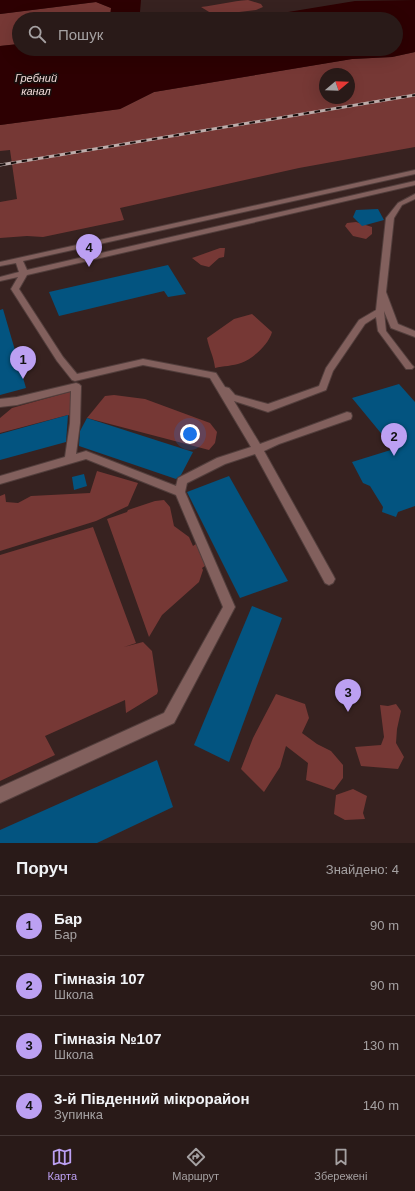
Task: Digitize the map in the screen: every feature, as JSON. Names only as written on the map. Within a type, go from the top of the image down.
[{"type":"street","points":[[0,264],[415,172]]},
{"type":"street","points":[[388,178],[399,187],[415,196]]},
{"type":"street","points":[[0,279],[415,183]]},
{"type":"street","points":[[409,367],[382,331],[380,310],[390,218],[400,204],[415,196]]},
{"type":"street","points":[[19,260],[24,274]]},
{"type":"street","points":[[24,274],[15,289],[76,382],[75,423],[70,460]]},
{"type":"street","points":[[382,290],[394,326],[415,334]]},
{"type":"street","points":[[0,403],[17,401],[143,362],[213,375],[232,397],[268,408],[323,388],[329,370],[362,322],[380,310]]},
{"type":"street","points":[[213,375],[258,449],[330,579]]},
{"type":"street","points":[[0,795],[169,718],[229,607],[180,492],[182,481],[221,461],[347,416]]},
{"type":"street","points":[[0,480],[86,455],[180,492]]},
{"type":"shaded area","points":[[248,0],[261,4],[263,7],[256,10],[239,12],[209,12],[201,7]]},
{"type":"shaded area","points":[[96,2],[111,8],[111,12],[16,12]]},
{"type":"shaded area","points":[[12,12],[12,45],[0,46],[0,14]]},
{"type":"shaded area","points":[[415,52],[415,147],[299,168],[120,208],[124,220],[43,237],[27,236],[0,238],[0,202],[17,199],[10,150],[0,151],[0,125],[120,109],[154,92],[352,59],[403,56],[403,55]]},
{"type":"shaded area","points":[[356,222],[372,227],[372,234],[366,239],[353,236],[345,226],[347,223]]},
{"type":"shaded area","points":[[220,248],[225,248],[224,257],[219,258],[209,267],[201,265],[192,258]]},
{"type":"shaded area","points":[[252,314],[272,332],[268,341],[260,350],[246,361],[235,365],[215,368],[207,338],[234,319]]},
{"type":"shaded area","points":[[73,391],[79,420],[68,415],[0,433],[0,418],[12,408]]},
{"type":"shaded area","points":[[114,395],[145,399],[210,423],[217,432],[215,443],[209,450],[87,418],[105,396]]},
{"type":"shaded area","points":[[97,471],[138,483],[128,506],[96,521],[0,551],[0,496],[5,494],[6,502],[18,503],[31,496],[90,493]]},
{"type":"shaded area","points":[[164,500],[170,507],[174,526],[189,537],[193,546],[199,542],[208,564],[202,568],[203,570],[199,582],[162,615],[149,637],[107,519],[155,501]]},
{"type":"shaded area","points":[[93,527],[136,643],[124,647],[143,642],[152,651],[158,691],[157,694],[126,713],[125,700],[45,736],[55,755],[0,781],[0,555]]},
{"type":"shaded area","points":[[276,694],[305,704],[309,718],[302,733],[317,744],[331,751],[343,765],[343,778],[334,790],[306,780],[308,763],[286,746],[280,767],[264,792],[241,769],[253,738]]},
{"type":"shaded area","points":[[396,704],[401,711],[396,743],[404,757],[398,769],[361,766],[355,747],[381,745],[384,737],[380,705],[388,706]]},
{"type":"shaded area","points":[[353,789],[367,796],[363,813],[365,819],[345,820],[334,814],[336,795]]},
{"type":"water","points":[[0,0],[141,0],[140,12],[111,12],[111,8],[96,2],[0,14]]},
{"type":"water","name":"Гребний канал","points":[[415,0],[415,52],[403,55],[403,12],[288,12],[355,1]]},
{"type":"water","name":"Гребний канал","points":[[12,45],[12,56],[397,56],[352,59],[154,92],[120,109],[0,125],[0,46]]},
{"type":"building","points":[[378,209],[384,220],[362,226],[353,217],[356,210]]},
{"type":"building","points":[[168,265],[186,294],[168,297],[164,291],[59,316],[49,292]]},
{"type":"building","points":[[3,309],[26,388],[0,395],[0,310]]},
{"type":"building","points":[[399,384],[415,402],[415,506],[398,512],[396,517],[382,512],[383,507],[370,486],[363,483],[352,462],[394,449],[352,398]]},
{"type":"building","points":[[68,415],[66,442],[0,460],[0,434]]},
{"type":"building","points":[[87,418],[193,452],[181,475],[176,479],[79,446],[80,431]]},
{"type":"building","points":[[84,474],[87,486],[74,490],[72,477]]},
{"type":"building","points":[[229,476],[288,581],[240,598],[187,492]]},
{"type":"building","points":[[252,606],[282,618],[229,762],[194,745]]},
{"type":"building","points":[[157,760],[173,807],[97,843],[0,843],[0,830]]},
{"type":"railway","points":[[0,165],[415,95]]},
{"type":"place","name":"3-й Південний мікрорайон","points":[[89,267]]},
{"type":"place","name":"Бар","points":[[23,379]]},
{"type":"place","name":"Гімназія 107","points":[[394,456]]},
{"type":"place","name":"Гімназія №107","points":[[348,712]]}]
